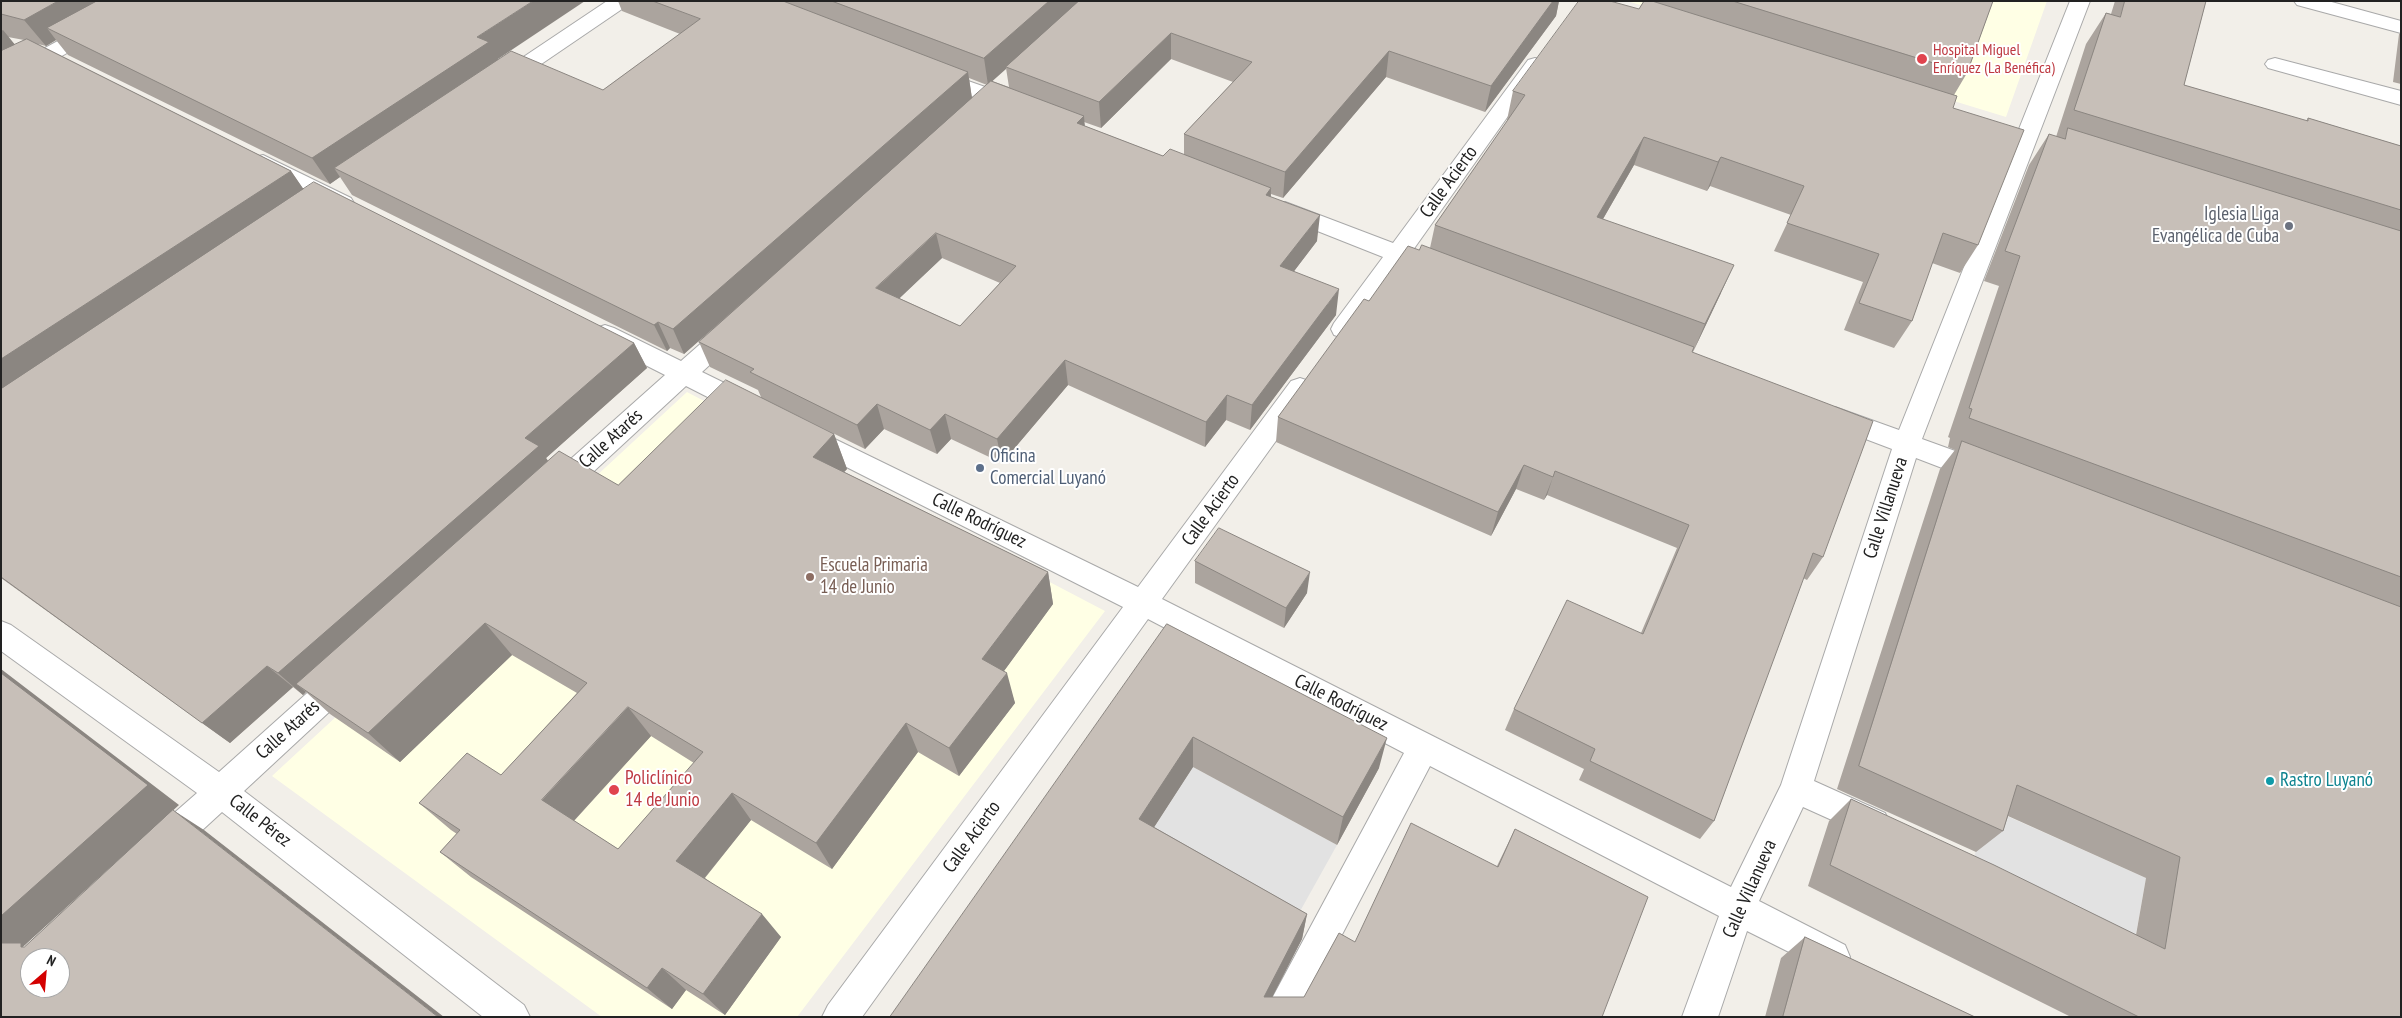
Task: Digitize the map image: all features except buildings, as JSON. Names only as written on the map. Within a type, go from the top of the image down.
[{"type":"street","points":[[1,81],[146,1]]},
{"type":"street","points":[[484,93],[621,1]]},
{"type":"street","name":"Calle Villanueva","points":[[1700,1017],[1738,909],[1796,788],[1907,444],[2080,1]]},
{"type":"street","points":[[2304,1],[2401,26]]},
{"type":"street","name":"Calle Acierto","points":[[840,1017],[1144,603],[1552,41]]},
{"type":"street","points":[[11,45],[49,54],[76,68]]},
{"type":"street","points":[[2275,64],[2401,98]]},
{"type":"street","points":[[918,68],[1038,115]]},
{"type":"street","points":[[969,117],[1012,78]]},
{"type":"street","points":[[242,152],[365,214]]},
{"type":"street","points":[[1259,200],[1454,274]]},
{"type":"street","name":"Calle Atarés","points":[[536,506],[750,314]]},
{"type":"street","name":"Calle Rodríguez","points":[[586,325],[1144,603],[1853,967]]},
{"type":"street","points":[[1814,409],[2010,483]]},
{"type":"street","name":"Calle Pérez","points":[[1,634],[220,791],[512,1017]]},
{"type":"street","name":"Calle Atarés","points":[[140,864],[360,665]]},
{"type":"street","points":[[1280,1017],[1424,746]]},
{"type":"street","points":[[1796,788],[1903,838]]},
{"type":"shaded area","name":"Hospital Miguel Enríquez (La Benéfica)","points":[[1627,1],[2047,1],[2006,117]]},
{"type":"shaded area","name":"Policlínico 14 de Junio","points":[[687,392],[1105,611],[797,1017],[602,1017],[272,776]]},
{"type":"shaded area","points":[[1193,767],[1337,845],[1289,931],[1142,846]]},
{"type":"shaded area","points":[[1989,808],[2146,878],[2130,968],[1969,889],[1975,854]]},
{"type":"place","name":"Hospital Miguel Enríquez (La Benéfica)","points":[[1922,59]]},
{"type":"place","name":"Iglesia Liga Evangélica de Cuba","points":[[2289,226]]},
{"type":"place","name":"Oficina Comercial Luyanó","points":[[980,468]]},
{"type":"place","name":"Escuela Primaria 14 de Junio","points":[[810,577]]},
{"type":"place","name":"Rastro Luyanó","points":[[2270,781]]},
{"type":"place","name":"Policlínico 14 de Junio","points":[[614,790]]}]
